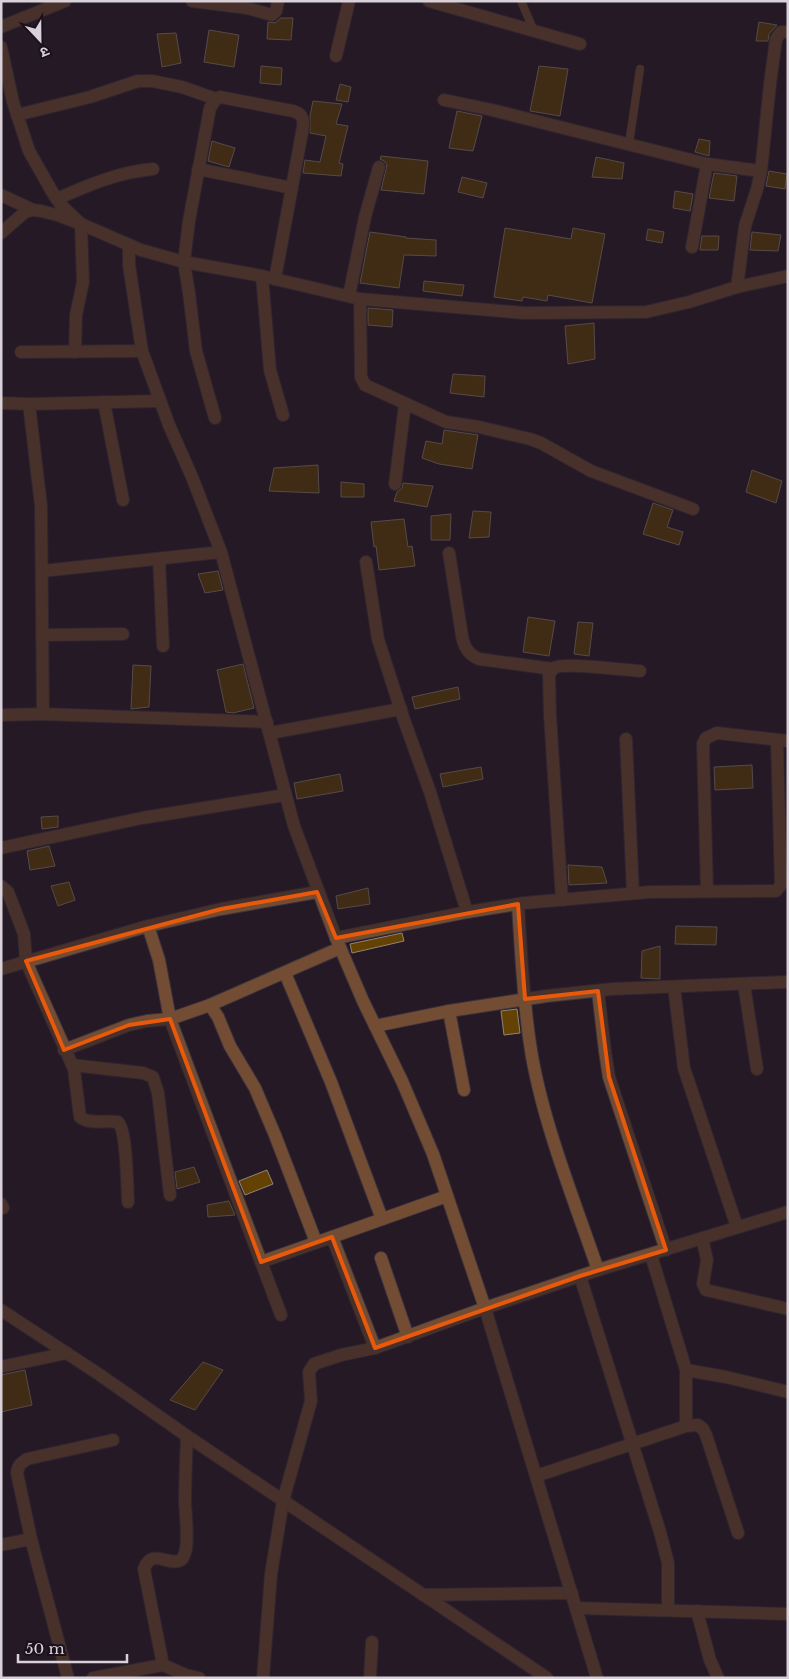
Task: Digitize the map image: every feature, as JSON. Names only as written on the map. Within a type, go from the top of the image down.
[{"type":"street","points":[[1,27],[65,1]]},
{"type":"street","points":[[192,1],[247,8],[272,15],[276,11],[278,1]]},
{"type":"street","points":[[336,56],[349,1]]},
{"type":"street","points":[[428,1],[580,44]]},
{"type":"street","points":[[737,287],[744,226],[757,189],[760,171],[776,39],[781,32],[788,32]]},
{"type":"street","points":[[1,47],[17,114],[34,162],[57,199],[81,224],[83,282],[76,315],[75,352]]},
{"type":"street","points":[[17,114],[90,97],[138,81],[152,81],[182,86],[216,99]]},
{"type":"street","points":[[215,418],[196,351],[184,262],[198,169],[210,108],[216,99],[224,96],[293,111],[302,116],[303,127],[275,279]]},
{"type":"street","points":[[444,100],[707,164],[760,171]]},
{"type":"street","points":[[692,247],[707,164]]},
{"type":"street","points":[[379,167],[365,216],[355,297],[362,381],[371,389],[446,422],[479,427],[530,439],[541,443],[591,471],[693,509]]},
{"type":"street","points":[[57,199],[104,180],[138,170],[153,169]]},
{"type":"street","points":[[198,169],[292,188]]},
{"type":"street","points":[[1,195],[33,210],[57,215],[129,245],[184,262],[262,276],[355,297],[524,313],[629,313],[658,310],[737,287],[788,276]]},
{"type":"street","points":[[1,233],[19,216],[33,210]]},
{"type":"street","points":[[129,245],[129,265],[142,351],[159,401],[192,477],[221,552],[285,795],[318,892],[338,943],[402,1081],[433,1154],[485,1308],[597,1678]]},
{"type":"street","points":[[262,276],[270,370],[283,415]]},
{"type":"street","points":[[22,352],[142,351]]},
{"type":"street","points":[[1,403],[159,401]]},
{"type":"street","points":[[104,402],[123,500]]},
{"type":"street","points":[[30,404],[41,506],[42,714]]},
{"type":"street","points":[[395,484],[405,404]]},
{"type":"street","points":[[42,571],[221,552]]},
{"type":"street","points":[[449,553],[464,646],[472,656],[479,659],[553,669],[557,667],[577,667],[640,671]]},
{"type":"street","points":[[159,559],[163,646]]},
{"type":"street","points":[[366,562],[378,639],[430,792],[467,912]]},
{"type":"street","points":[[42,635],[123,634]]},
{"type":"street","points":[[553,669],[549,674],[550,715],[562,900]]},
{"type":"street","points":[[1,715],[42,714],[268,728],[401,709]]},
{"type":"street","points":[[64,1050],[129,1025],[170,1019],[210,1006],[285,973],[338,943],[467,912],[518,904],[633,893],[776,891],[781,885],[782,741],[717,733],[706,738],[703,744],[707,891]]},
{"type":"street","points":[[626,739],[633,893]]},
{"type":"street","points":[[1,848],[142,818],[285,795]]},
{"type":"street","points":[[1,886],[8,892],[24,934],[26,961],[72,1065],[80,1117],[83,1120],[118,1122],[121,1125],[128,1202]]},
{"type":"street","points":[[1,969],[148,926],[221,909],[318,892]]},
{"type":"street","points":[[518,904],[530,1044],[542,1100],[598,1270]]},
{"type":"street","points":[[148,926],[159,960],[170,1019],[281,1314]]},
{"type":"street","points":[[285,973],[331,1082],[382,1219]]},
{"type":"street","points":[[375,1026],[449,1011],[525,999],[598,991],[785,982]]},
{"type":"street","points":[[744,984],[757,1069]]},
{"type":"street","points":[[674,987],[684,1068],[737,1227]]},
{"type":"street","points":[[598,991],[610,1077],[666,1250]]},
{"type":"street","points":[[210,1006],[218,1017],[230,1046],[255,1088],[316,1242]]},
{"type":"street","points":[[449,1011],[464,1090]]},
{"type":"street","points":[[72,1065],[143,1073],[153,1077],[156,1081],[158,1093],[170,1195]]},
{"type":"street","points":[[261,1262],[447,1196]]},
{"type":"street","points":[[263,1678],[272,1574],[283,1502],[311,1401],[309,1372],[314,1364],[341,1354],[375,1348],[598,1270],[788,1212]]},
{"type":"street","points":[[332,1237],[375,1348]]},
{"type":"street","points":[[702,1238],[707,1260],[703,1284],[706,1290],[788,1309]]},
{"type":"street","points":[[651,1255],[686,1370],[686,1426]]},
{"type":"street","points":[[381,1258],[408,1337]]},
{"type":"street","points":[[580,1276],[660,1532],[668,1563],[668,1610]]},
{"type":"street","points":[[1,1310],[67,1353],[283,1502],[547,1678]]},
{"type":"street","points":[[1,1367],[67,1353]]},
{"type":"street","points":[[686,1370],[726,1377],[788,1392]]},
{"type":"street","points":[[536,1476],[686,1426],[698,1425],[706,1435],[738,1533]]},
{"type":"street","points":[[163,1665],[144,1569],[150,1560],[154,1558],[178,1561],[184,1556],[186,1543],[185,1488],[187,1436]]},
{"type":"street","points":[[68,1678],[31,1539],[17,1473],[18,1467],[27,1459],[113,1440]]},
{"type":"street","points":[[1,1545],[31,1539]]},
{"type":"street","points":[[423,1595],[572,1593]]},
{"type":"street","points":[[577,1608],[788,1614]]},
{"type":"street","points":[[697,1611],[710,1660],[718,1678]]},
{"type":"street","points":[[370,1678],[372,1642]]},
{"type":"street","points":[[93,1678],[163,1665],[186,1675],[199,1678]]},
{"type":"lane","points":[[521,1],[534,32]]},
{"type":"lane","points":[[629,144],[640,69]]},
{"type":"highlighted area","points":[[317,892],[336,938],[518,904],[525,999],[598,991],[609,1077],[666,1250],[580,1276],[375,1348],[332,1237],[261,1262],[170,1019],[129,1025],[64,1050],[26,961],[221,909]]},
{"type":"building","points":[[281,18],[293,18],[291,40],[267,39],[268,22],[275,23]]},
{"type":"building","points":[[759,22],[777,25],[769,34],[768,41],[756,41]]},
{"type":"building","points":[[209,30],[239,35],[234,67],[204,62]]},
{"type":"building","points":[[176,33],[181,63],[162,67],[157,34]]},
{"type":"building","points":[[261,66],[282,68],[281,85],[260,83]]},
{"type":"building","points":[[539,66],[568,69],[560,116],[530,111]]},
{"type":"building","points":[[340,84],[351,87],[348,102],[336,100]]},
{"type":"building","points":[[313,101],[342,104],[336,124],[348,126],[339,163],[343,164],[341,176],[303,173],[305,160],[320,162],[326,136],[310,133],[310,116]]},
{"type":"building","points":[[457,111],[482,116],[473,151],[449,148]]},
{"type":"building","points":[[699,139],[710,141],[709,156],[695,152]]},
{"type":"building","points":[[212,141],[235,148],[229,167],[208,161]]},
{"type":"building","points":[[381,156],[428,161],[424,194],[381,190],[387,165],[380,159]]},
{"type":"building","points":[[596,157],[624,163],[622,179],[592,177]]},
{"type":"building","points":[[769,171],[787,174],[785,189],[766,186]]},
{"type":"building","points":[[714,173],[737,176],[734,201],[709,198]]},
{"type":"building","points":[[462,177],[487,183],[483,198],[458,192]]},
{"type":"building","points":[[675,191],[693,194],[690,211],[673,208]]},
{"type":"building","points":[[505,228],[571,239],[573,228],[605,234],[592,303],[548,295],[547,301],[523,297],[522,301],[494,297]]},
{"type":"building","points":[[648,229],[664,232],[662,243],[646,240]]},
{"type":"building","points":[[370,232],[406,238],[436,240],[436,256],[404,255],[399,288],[360,283]]},
{"type":"building","points":[[752,232],[781,235],[778,251],[750,250]]},
{"type":"building","points":[[702,236],[719,236],[718,250],[700,250]]},
{"type":"building","points":[[424,281],[464,285],[462,296],[423,291]]},
{"type":"building","points":[[368,308],[393,310],[392,327],[368,325]]},
{"type":"building","points":[[594,323],[595,359],[568,364],[565,326]]},
{"type":"building","points":[[453,374],[485,376],[484,397],[450,393]]},
{"type":"building","points":[[444,430],[478,435],[472,469],[439,464],[422,458],[426,441],[442,444]]},
{"type":"building","points":[[318,465],[319,493],[269,491],[274,468]]},
{"type":"building","points":[[752,470],[782,481],[776,503],[746,492]]},
{"type":"building","points":[[341,482],[364,484],[364,497],[341,497]]},
{"type":"building","points":[[403,483],[433,486],[427,507],[394,501]]},
{"type":"building","points":[[653,503],[673,510],[667,527],[683,532],[679,545],[643,534]]},
{"type":"building","points":[[473,511],[491,512],[489,537],[469,538]]},
{"type":"building","points":[[451,514],[450,540],[431,540],[431,516]]},
{"type":"building","points":[[404,519],[408,547],[412,546],[415,566],[379,570],[371,522]]},
{"type":"building","points":[[218,571],[223,590],[205,593],[198,574]]},
{"type":"building","points":[[528,617],[555,621],[549,656],[523,652]]},
{"type":"building","points":[[578,622],[593,623],[589,656],[574,654]]},
{"type":"building","points":[[243,664],[254,708],[233,713],[226,712],[217,670]]},
{"type":"building","points":[[133,665],[151,666],[149,707],[131,709]]},
{"type":"building","points":[[458,687],[460,699],[415,709],[412,697]]},
{"type":"building","points":[[752,765],[753,788],[715,790],[714,767]]},
{"type":"building","points":[[481,767],[483,779],[443,787],[440,774]]},
{"type":"building","points":[[340,774],[343,791],[297,799],[294,783]]},
{"type":"building","points":[[58,816],[58,827],[42,829],[41,817]]},
{"type":"building","points":[[49,846],[55,866],[30,870],[27,851]]},
{"type":"building","points":[[568,865],[602,867],[607,883],[569,885]]},
{"type":"building","points":[[69,882],[75,900],[58,906],[51,886]]},
{"type":"building","points":[[368,888],[370,904],[338,909],[336,896]]},
{"type":"building","points":[[676,926],[717,927],[716,945],[675,944]]},
{"type":"building","points":[[402,933],[404,941],[352,953],[350,944]]},
{"type":"building","points":[[660,946],[660,979],[641,978],[642,951]]},
{"type":"building","points":[[517,1009],[520,1033],[504,1035],[501,1011]]},
{"type":"building","points":[[194,1167],[200,1182],[177,1189],[175,1172]]},
{"type":"building","points":[[267,1170],[273,1184],[245,1195],[239,1181]]},
{"type":"building","points":[[229,1201],[235,1215],[208,1217],[207,1205]]},
{"type":"building","points":[[203,1362],[223,1370],[195,1410],[170,1400]]},
{"type":"building","points":[[25,1370],[32,1405],[1,1412],[1,1375]]}]
